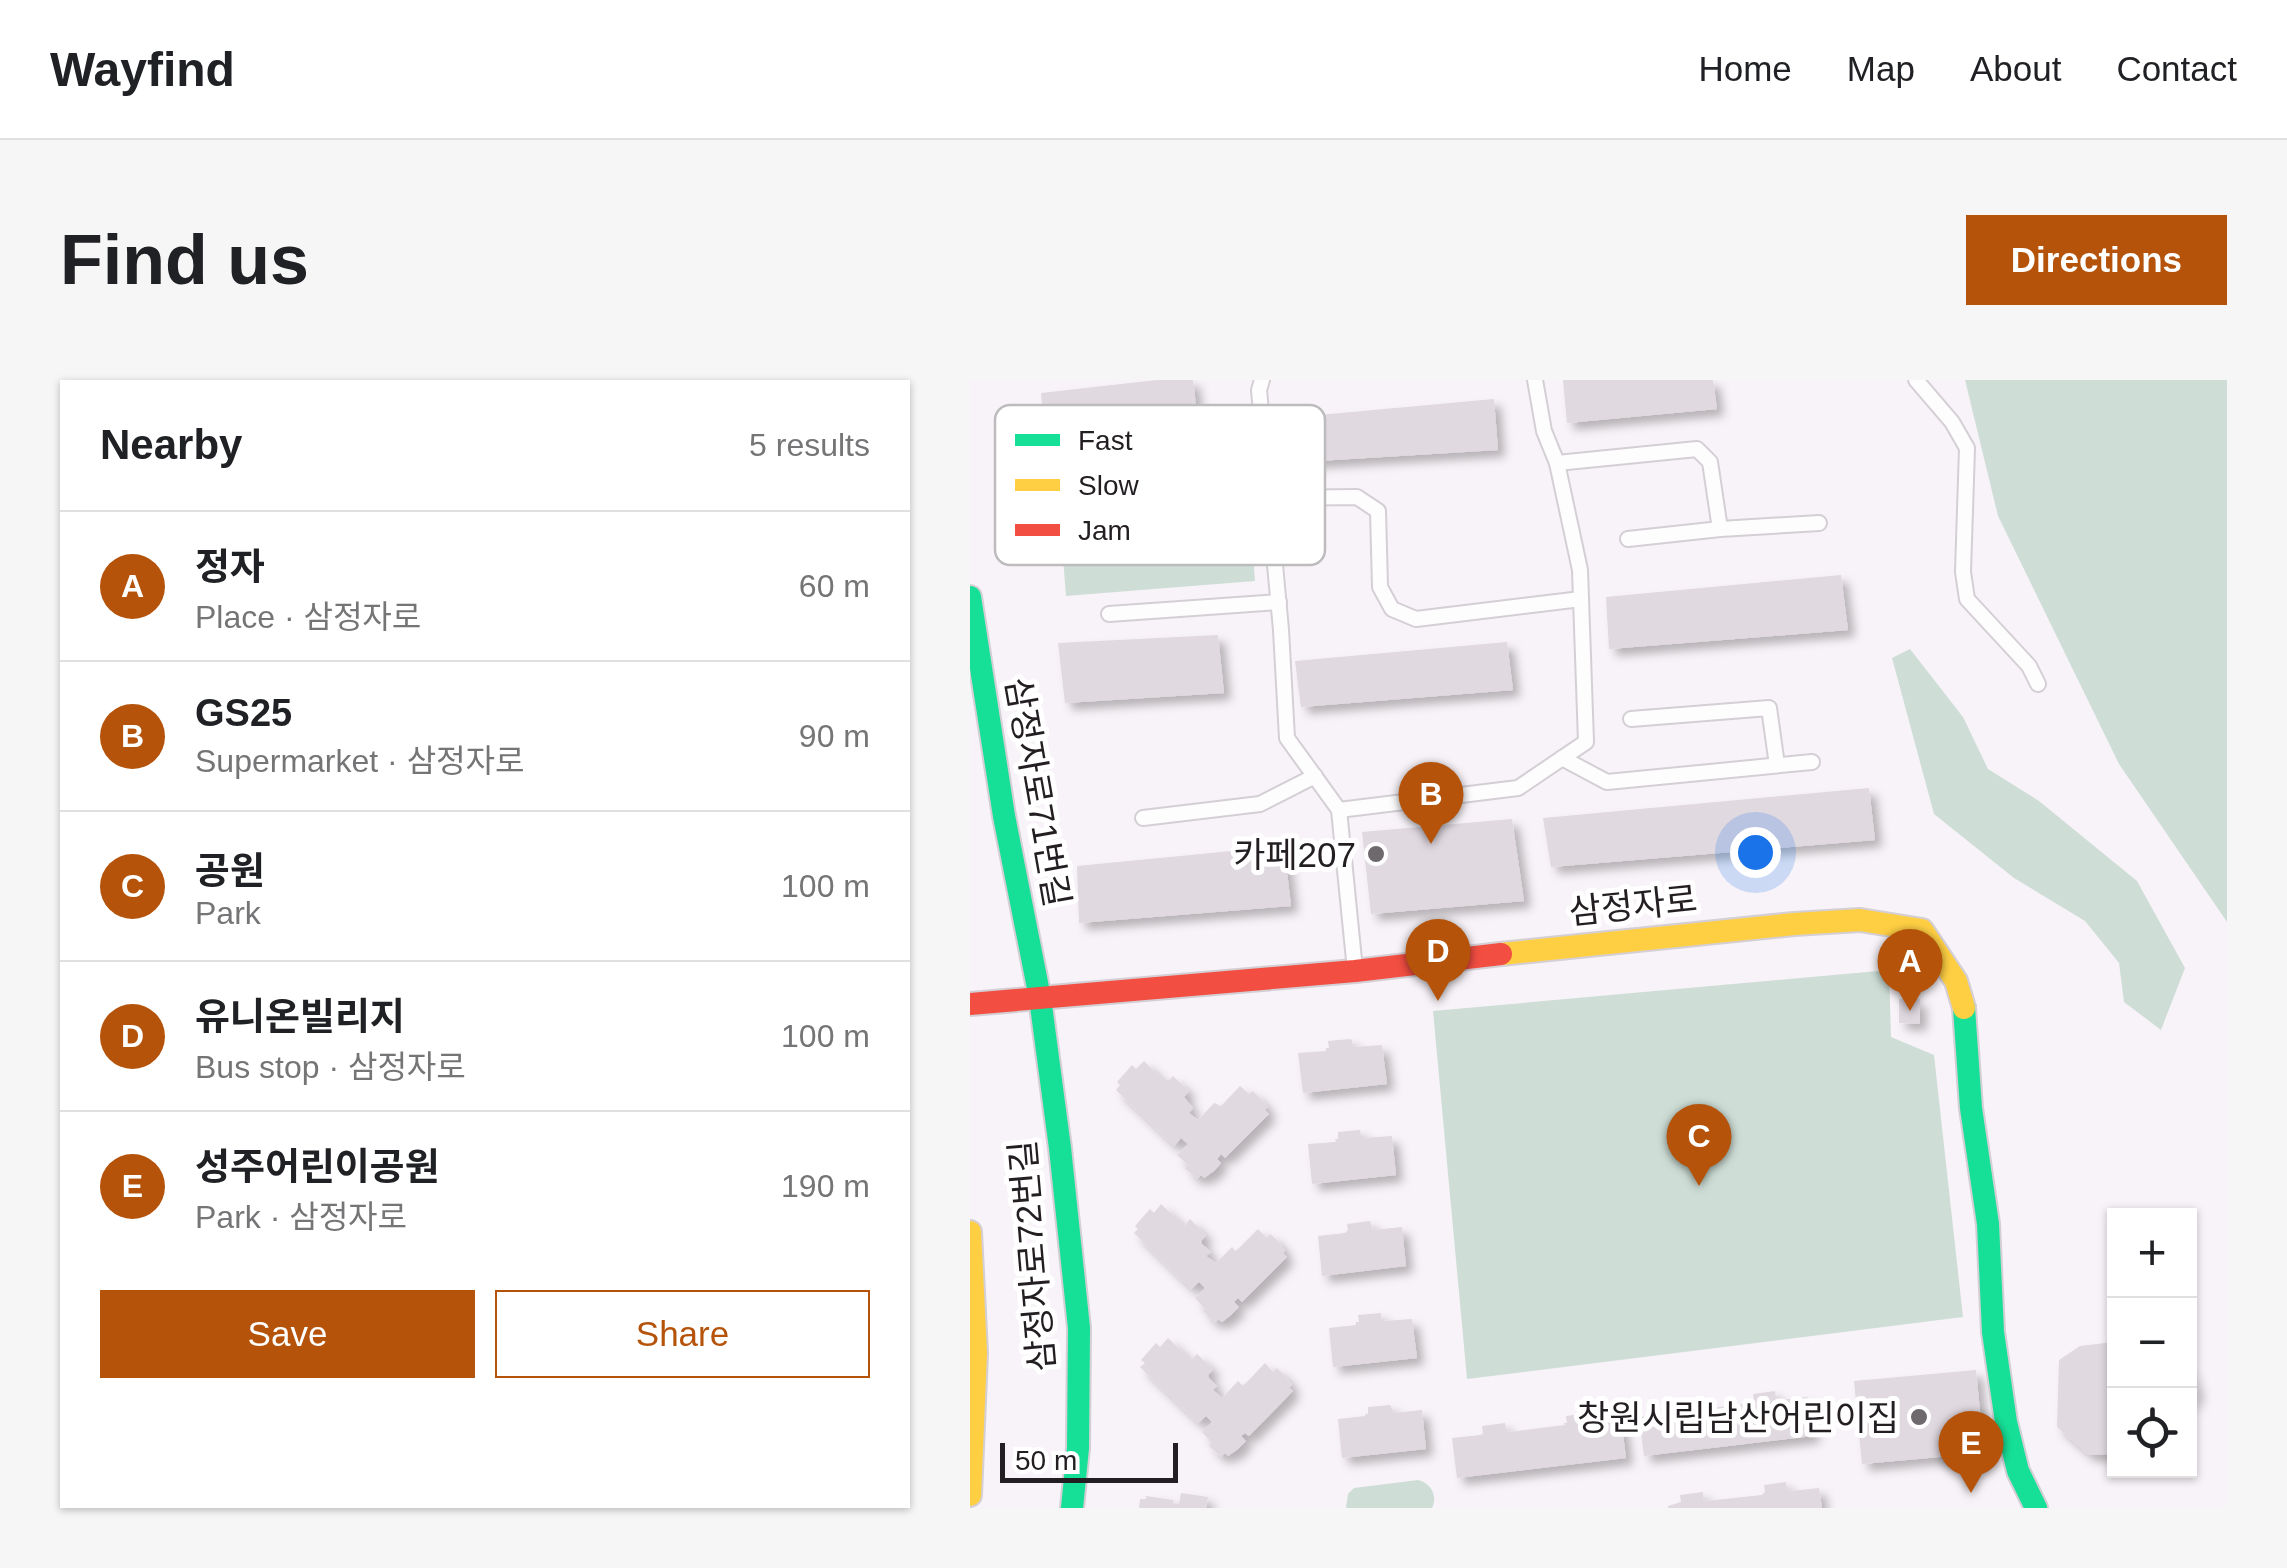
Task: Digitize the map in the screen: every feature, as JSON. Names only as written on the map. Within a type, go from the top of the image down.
[{"type":"main road","name":"삼정자로71번길","points":[[970,597],[1004,816],[1040,998]]},
{"type":"main road","name":"삼정자로","points":[[970,1004],[1355,971],[1794,924],[1860,920],[1922,930],[1956,981],[1964,1008],[1971,1108],[1988,1224],[1994,1332],[2010,1447],[2036,1508]]},
{"type":"main road","name":"삼정자로72번길","points":[[1040,998],[1079,1328],[1078,1448],[1072,1508]]},
{"type":"main road","points":[[970,1232],[976,1353],[970,1495]]},
{"type":"lane","points":[[1260,405],[1262,380]]},
{"type":"lane","points":[[1339,810],[1518,788],[1586,742],[1580,570],[1557,463],[1544,431],[1536,380]]},
{"type":"lane","points":[[1916,380],[1952,422],[1966,448],[1963,572],[1967,598],[2029,666],[2038,684]]},
{"type":"lane","points":[[1557,463],[1697,449],[1710,462],[1720,529]]},
{"type":"lane","points":[[1325,497],[1357,497],[1378,511],[1380,587],[1392,610],[1416,619],[1581,599]]},
{"type":"lane","points":[[1628,540],[1819,523]]},
{"type":"lane","points":[[1275,565],[1287,738],[1339,810],[1355,971]]},
{"type":"lane","points":[[1109,614],[1279,602]]},
{"type":"lane","points":[[1632,719],[1769,708],[1777,765]]},
{"type":"lane","points":[[1562,758],[1606,782],[1812,762]]},
{"type":"lane","points":[[1143,818],[1260,804],[1315,776]]},
{"type":"shaded area","points":[[1965,380],[2227,380],[2227,922],[2119,764],[1998,516]]},
{"type":"shaded area","points":[[1064,565],[1254,565],[1255,581],[1066,596]]},
{"type":"shaded area","points":[[1910,649],[1963,717],[1988,769],[2039,801],[2137,881],[2185,968],[2161,1030],[2124,1002],[2119,963],[2085,921],[2014,878],[1934,814],[1892,658]]},
{"type":"shaded area","points":[[1889,970],[1891,1037],[1934,1055],[1963,1317],[1467,1379],[1433,1011]]},
{"type":"shaded area","points":[[1418,1480],[1432,1491],[1432,1508],[1346,1508],[1348,1494],[1354,1488]]},
{"type":"building","points":[[1157,380],[1193,380],[1196,405],[1042,405],[1041,393]]},
{"type":"building","points":[[1563,380],[1713,380],[1717,409],[1567,423]]},
{"type":"building","points":[[1494,399],[1498,450],[1325,461],[1325,414]]},
{"type":"building","points":[[1841,575],[1848,630],[1609,649],[1606,597]]},
{"type":"building","points":[[1218,635],[1224,693],[1065,703],[1058,643]]},
{"type":"building","points":[[1507,642],[1513,690],[1301,707],[1295,661]]},
{"type":"building","points":[[1869,788],[1875,840],[1551,867],[1543,818]]},
{"type":"building","points":[[1512,819],[1524,901],[1371,914],[1362,832]]},
{"type":"building","points":[[1284,846],[1291,906],[1079,923],[1077,866]]},
{"type":"building","points":[[1899,999],[1920,999],[1920,1024],[1899,1023]]},
{"type":"building","points":[[1351,1039],[1354,1047],[1382,1045],[1387,1084],[1303,1093],[1298,1053],[1326,1051],[1328,1041]]},
{"type":"building","points":[[1144,1061],[1164,1081],[1173,1076],[1189,1091],[1184,1097],[1193,1108],[1189,1113],[1198,1120],[1214,1103],[1221,1106],[1240,1086],[1249,1094],[1253,1091],[1268,1107],[1265,1110],[1269,1114],[1225,1158],[1221,1154],[1217,1159],[1221,1163],[1214,1171],[1197,1179],[1177,1155],[1188,1144],[1181,1138],[1174,1146],[1116,1090],[1120,1085],[1117,1082],[1132,1065],[1136,1069]]},
{"type":"building","points":[[1360,1130],[1364,1138],[1392,1136],[1396,1175],[1312,1184],[1308,1144],[1336,1142],[1338,1132]]},
{"type":"building","points":[[1161,1204],[1182,1224],[1190,1219],[1206,1235],[1201,1241],[1211,1252],[1206,1256],[1216,1263],[1258,1229],[1267,1238],[1270,1234],[1278,1241],[1287,1257],[1242,1302],[1238,1298],[1234,1302],[1239,1307],[1231,1315],[1215,1323],[1195,1298],[1205,1288],[1199,1282],[1191,1289],[1134,1233],[1138,1229],[1135,1226],[1150,1209],[1154,1213]]},
{"type":"building","points":[[1370,1221],[1373,1230],[1402,1227],[1406,1266],[1322,1276],[1318,1236],[1345,1233],[1347,1224]]},
{"type":"building","points":[[1381,1313],[1384,1321],[1412,1319],[1417,1358],[1333,1367],[1329,1328],[1356,1325],[1358,1315]]},
{"type":"building","points":[[1168,1338],[1189,1358],[1197,1354],[1213,1369],[1208,1375],[1217,1386],[1213,1390],[1222,1398],[1238,1381],[1245,1384],[1265,1363],[1273,1372],[1277,1368],[1285,1376],[1293,1391],[1249,1436],[1241,1436],[1246,1441],[1238,1449],[1221,1457],[1202,1432],[1212,1422],[1206,1416],[1198,1423],[1140,1367],[1145,1363],[1141,1360],[1156,1343],[1160,1347]]},
{"type":"building","points":[[2107,1343],[2107,1454],[2089,1455],[2057,1427],[2059,1360],[2080,1346]]},
{"type":"building","name":"창원시립남산어린이집","points":[[1976,1370],[1984,1453],[1862,1464],[1854,1381]]},
{"type":"building","points":[[1775,1391],[1780,1400],[1808,1397],[1813,1436],[1644,1456],[1639,1417],[1668,1413],[1669,1404],[1692,1401],[1696,1410],[1752,1403],[1753,1394]]},
{"type":"building","points":[[1390,1405],[1394,1413],[1422,1410],[1426,1449],[1342,1458],[1338,1419],[1365,1416],[1368,1407]]},
{"type":"building","points":[[1589,1413],[1593,1422],[1621,1419],[1626,1458],[1457,1478],[1452,1438],[1481,1435],[1482,1426],[1505,1423],[1509,1432],[1565,1425],[1566,1416]]},
{"type":"building","points":[[1786,1482],[1791,1491],[1819,1488],[1822,1508],[1668,1508],[1681,1502],[1680,1495],[1703,1492],[1706,1501],[1762,1495],[1764,1485]]},
{"type":"building","points":[[1181,1493],[1208,1497],[1206,1508],[1139,1508],[1140,1499],[1146,1496],[1179,1504]]},
{"type":"traffic: fast","points":[[970,597],[1004,816],[1040,998],[1060,1148],[1079,1328],[1078,1448],[1072,1508]]},
{"type":"traffic: fast","points":[[1964,1008],[1971,1108],[1988,1224],[1993,1332],[2006,1422],[2018,1471],[2036,1508]]},
{"type":"traffic: slow","points":[[1501,954],[1860,920],[1922,930],[1956,981],[1964,1008]]},
{"type":"traffic: slow","points":[[970,1232],[976,1353],[970,1495]]},
{"type":"traffic: jam","points":[[970,1004],[1355,971],[1501,954]]},
{"type":"place","name":"GS25","points":[[1431,844]]},
{"type":"place","name":"카페207","points":[[1376,854]]},
{"type":"place","name":"유니온빌리지","points":[[1438,1001]]},
{"type":"place","name":"정자","points":[[1910,1011]]},
{"type":"place","name":"공원","points":[[1699,1186]]},
{"type":"place","name":"창원시립남산어린이집","points":[[1919,1417]]},
{"type":"place","name":"성주어린이공원","points":[[1971,1493]]}]
